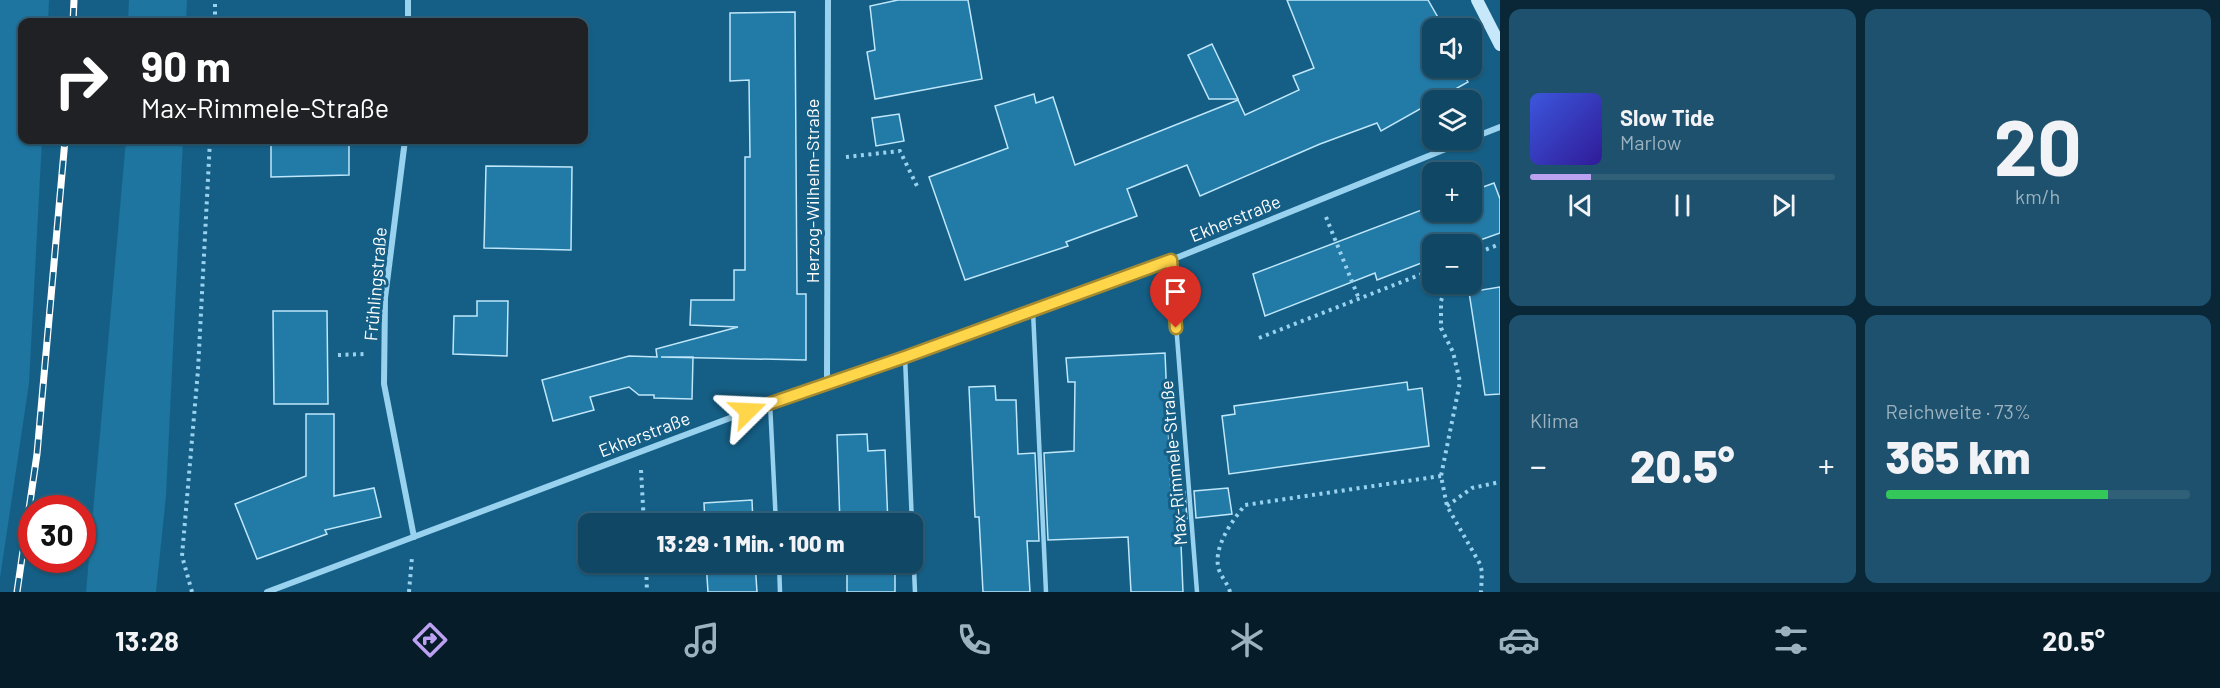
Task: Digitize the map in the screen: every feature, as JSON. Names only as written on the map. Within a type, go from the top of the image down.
[{"type":"street","points":[[408,0],[408,18]]},
{"type":"street","name":"Herzog-Wilhelm-Straße","points":[[827,382],[828,0]]},
{"type":"street","points":[[1477,0],[1500,45]]},
{"type":"street","name":"Ekherstraße","points":[[1482,134],[1500,127]]},
{"type":"street","name":"Frühlingstraße","points":[[404,144],[385,298],[384,384],[414,537]]},
{"type":"street","name":"Ekherstraße","points":[[267,592],[770,402],[905,357],[1171,260],[1442,150]]},
{"type":"lane","name":"Max-Rimmele-Straße","points":[[1171,260],[1197,592]]},
{"type":"lane","points":[[1033,311],[1046,592]]},
{"type":"lane","points":[[905,357],[912,513]]},
{"type":"lane","points":[[770,402],[775,513]]},
{"type":"lane","points":[[779,573],[780,592]]},
{"type":"lane","points":[[914,573],[915,592]]},
{"type":"path","points":[[215,0],[215,18]]},
{"type":"path","points":[[192,592],[182,556],[198,370],[210,144]]},
{"type":"path","points":[[827,159],[900,151],[918,188]]},
{"type":"path","points":[[1319,199],[1360,299]]},
{"type":"path","points":[[1482,251],[1500,244]]},
{"type":"path","points":[[1259,338],[1422,274]]},
{"type":"path","points":[[1443,294],[1441,301],[1441,328],[1459,369],[1461,382],[1441,476],[1448,506],[1480,564],[1481,592]]},
{"type":"path","points":[[338,355],[384,354]]},
{"type":"path","points":[[640,452],[643,513]]},
{"type":"path","points":[[1230,592],[1219,569],[1218,552],[1230,523],[1245,505],[1441,476]]},
{"type":"path","points":[[1448,506],[1472,488],[1500,482]]},
{"type":"path","points":[[409,592],[414,537]]},
{"type":"path","points":[[646,573],[647,592]]},
{"type":"shaded area","points":[[0,0],[49,0],[48,18],[18,18],[18,144],[42,144],[29,383],[0,578]]},
{"type":"shaded area","points":[[129,0],[187,0],[186,18],[128,18]]},
{"type":"shaded area","points":[[126,144],[183,144],[166,496],[156,592],[86,592],[88,573],[96,573],[95,495]]},
{"type":"building","points":[[898,0],[968,0],[982,79],[875,99],[867,52],[875,50],[870,6]]},
{"type":"building","points":[[1287,0],[1428,0],[1438,18],[1422,18],[1422,78],[1466,78],[1468,82],[1454,90],[1422,90],[1422,108],[1381,131],[1377,123],[1320,144],[1200,196],[1187,165],[1127,189],[1137,216],[1066,242],[1068,246],[965,280],[929,177],[1008,148],[995,106],[1034,94],[1036,103],[1053,97],[1075,165],[1238,100],[1245,115],[1299,90],[1293,76],[1314,68]]},
{"type":"building","points":[[795,12],[797,294],[806,294],[806,360],[693,358],[692,399],[654,398],[654,395],[639,395],[629,387],[590,397],[594,410],[553,421],[542,380],[629,356],[657,357],[656,349],[738,327],[690,325],[691,300],[734,300],[734,270],[745,270],[745,157],[750,157],[749,80],[730,81],[730,13]]},
{"type":"building","points":[[1212,44],[1238,99],[1209,99],[1188,55]]},
{"type":"building","points":[[899,114],[904,141],[876,146],[872,118]]},
{"type":"building","points":[[271,144],[349,144],[349,175],[271,177]]},
{"type":"building","points":[[486,166],[572,167],[571,250],[484,248]]},
{"type":"building","points":[[1494,183],[1500,199],[1500,233],[1482,239],[1482,234],[1422,234],[1422,263],[1377,280],[1375,273],[1265,316],[1253,274],[1422,210],[1422,222],[1482,222],[1482,187]]},
{"type":"building","points":[[1500,287],[1500,394],[1485,395],[1469,294],[1482,294],[1482,290]]},
{"type":"building","points":[[477,301],[508,301],[507,356],[453,354],[454,316],[477,316]]},
{"type":"building","points":[[273,311],[327,311],[328,404],[274,404]]},
{"type":"building","points":[[1165,353],[1171,494],[1185,492],[1187,519],[1180,520],[1183,592],[1131,592],[1128,537],[1048,540],[1044,453],[1074,451],[1075,382],[1068,382],[1066,358]]},
{"type":"building","points":[[1407,382],[1408,390],[1422,388],[1429,446],[1229,474],[1222,416],[1235,414],[1234,406]]},
{"type":"building","points":[[995,386],[996,400],[1016,400],[1018,454],[1035,453],[1039,541],[1027,541],[1030,592],[983,592],[979,517],[975,517],[969,387]]},
{"type":"building","points":[[306,414],[334,414],[334,496],[374,488],[381,517],[325,530],[327,534],[257,559],[235,504],[306,476]]},
{"type":"building","points":[[867,434],[868,451],[885,450],[888,513],[840,513],[837,435]]},
{"type":"building","points":[[1228,488],[1232,514],[1196,518],[1194,491]]},
{"type":"building","points":[[752,500],[753,513],[704,513],[704,503]]},
{"type":"building","points":[[707,573],[756,573],[757,592],[708,592]]},
{"type":"building","points":[[847,573],[895,573],[895,592],[847,592]]},
{"type":"railway","points":[[73,18],[74,0]]},
{"type":"railway","points":[[17,592],[37,454],[65,144]]},
{"type":"route","points":[[748,411],[905,357],[1171,260],[1176,328]]}]
